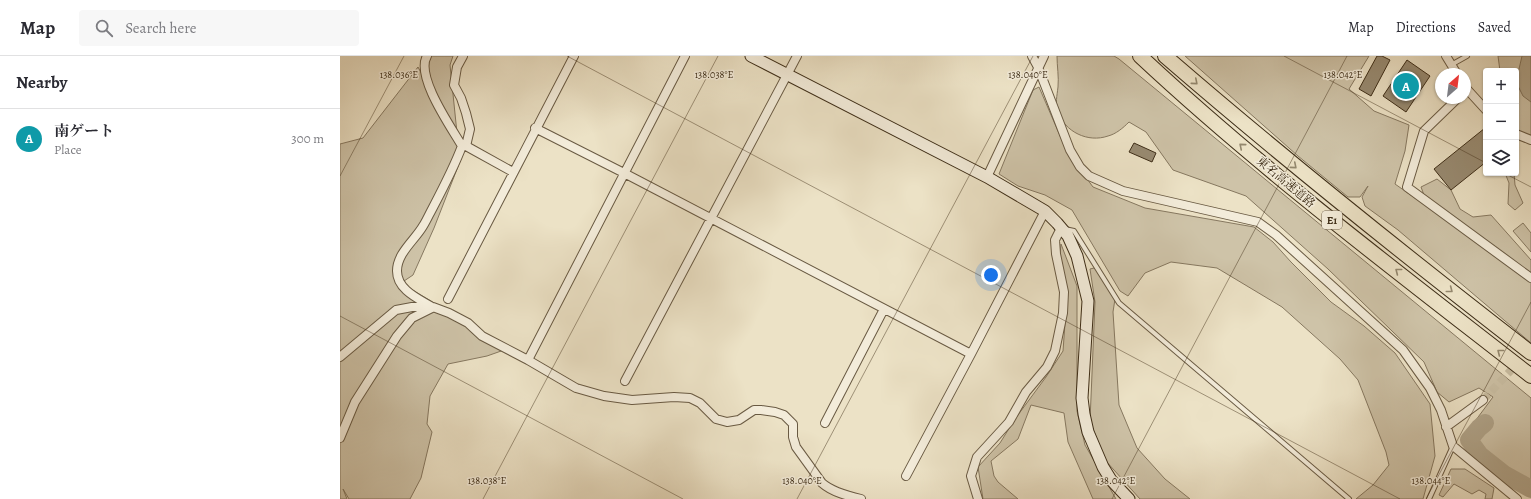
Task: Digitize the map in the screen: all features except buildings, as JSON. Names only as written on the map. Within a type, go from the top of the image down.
[{"type":"highway","name":"東名高速道路","points":[[1140,56],[1224,131],[1314,206],[1531,376]]},
{"type":"highway","name":"東名高速道路","points":[[1165,56],[1235,117],[1326,192],[1531,353]]},
{"type":"street","points":[[427,56],[425,59],[424,71],[429,88],[462,146],[456,164],[437,202],[423,226],[399,260],[397,272],[401,283],[407,292],[433,307],[468,323],[482,336],[528,360],[576,388],[604,396],[632,400],[674,397],[690,398],[700,403],[716,419],[727,422],[738,420],[754,410],[775,412],[784,415],[793,424],[793,437],[796,447],[822,483],[826,487],[861,499]]},
{"type":"street","points":[[463,56],[457,67],[454,85],[461,98],[470,129],[466,146],[513,172]]},
{"type":"street","points":[[448,299],[535,128],[574,56]]},
{"type":"street","points":[[528,360],[685,56]]},
{"type":"street","points":[[752,56],[986,177],[1046,211],[1068,236],[1077,256],[1088,301],[1082,398],[1088,432],[1103,467],[1111,480],[1129,499]]},
{"type":"street","points":[[625,381],[797,56]]},
{"type":"street","points":[[1032,56],[1038,67],[1070,150],[1080,167],[1089,176],[1122,191],[1258,222],[1276,235],[1403,350],[1430,388],[1441,410],[1453,446],[1517,499]]},
{"type":"street","points":[[986,177],[1044,56]]},
{"type":"street","points":[[1446,56],[1453,68]]},
{"type":"street","points":[[1471,94],[1483,107]]},
{"type":"street","points":[[1452,104],[1424,131],[1407,187],[1531,278]]},
{"type":"street","points":[[535,128],[971,354]]},
{"type":"street","points":[[1519,135],[1531,140]]},
{"type":"street","points":[[906,476],[1046,211]]},
{"type":"street","points":[[978,499],[971,476],[977,457],[1009,422],[1026,392],[1047,367],[1055,351],[1063,313],[1064,292],[1056,254],[1055,240],[1061,228]]},
{"type":"street","points":[[340,356],[396,310],[412,306],[433,307]]},
{"type":"street","points":[[340,438],[355,402],[397,336],[412,318],[433,307]]},
{"type":"street","points":[[825,423],[884,309]]},
{"type":"street","points":[[1446,427],[1483,400]]},
{"type":"lane","points":[[1451,65],[1467,56]]},
{"type":"lane","points":[[1061,228],[1074,230],[1119,303],[1349,499]]},
{"type":"lane","points":[[1429,499],[1453,446]]},
{"type":"shaded area","points":[[427,56],[453,56],[450,65],[457,133],[466,146],[434,228],[413,275],[401,283],[459,318],[504,350],[487,356],[448,364],[430,396],[427,424],[432,432],[421,478],[410,499],[349,499],[343,489],[347,499],[340,499],[340,144],[363,138],[418,67],[430,89]]},
{"type":"shaded area","points":[[1057,56],[1114,56],[1119,59],[1531,398],[1531,489],[1524,484],[1505,481],[1473,456],[1461,440],[1493,397],[1479,388],[1449,402],[1437,392],[1424,362],[1328,269],[1246,196],[1173,170],[1146,132],[1129,122],[1114,134],[1100,138],[1085,137],[1078,134],[1066,125],[1058,112],[1056,100],[1058,83]]},
{"type":"shaded area","points":[[1185,56],[1369,56],[1349,89],[1374,111],[1409,125],[1405,151],[1395,184],[1531,279],[1531,343],[1398,230],[1365,206],[1362,197],[1368,186],[1360,197],[1348,197],[1298,156]]},
{"type":"shaded area","points":[[1498,56],[1531,56],[1531,137],[1519,134],[1519,68],[1500,68]]},
{"type":"shaded area","points":[[1522,56],[1531,56],[1531,102],[1523,96],[1519,88],[1519,69]]},
{"type":"shaded area","points":[[1039,87],[1067,152],[1093,187],[1145,208],[1254,227],[1273,242],[1331,302],[1364,326],[1395,353],[1430,404],[1435,456],[1423,499],[1356,499],[1373,485],[1389,465],[1386,452],[1358,380],[1340,359],[1282,307],[1217,268],[1171,262],[1145,273],[1128,296],[1120,291],[1072,210],[1045,195],[1018,186],[999,174],[1033,90]]},
{"type":"shaded area","points":[[1506,176],[1514,176],[1515,185],[1523,203],[1515,210],[1508,204],[1509,183]]},
{"type":"shaded area","points":[[1437,179],[1451,190],[1460,209],[1473,217],[1491,215],[1531,260],[1531,277],[1424,195],[1421,187]]},
{"type":"shaded area","points":[[1523,223],[1531,233],[1531,252],[1513,231]]},
{"type":"shaded area","points":[[1061,244],[1077,286],[1077,411],[1085,445],[1116,499],[1093,499],[1068,442],[1064,413],[1031,405],[1018,439],[991,461],[994,476],[998,482],[1018,499],[983,499],[978,467],[1000,443],[1063,351],[1067,296],[1060,255]]},
{"type":"shaded area","points":[[1098,267],[1115,299],[1113,312],[1119,405],[1137,448],[1165,479],[1190,499],[1140,499],[1105,460],[1090,421],[1095,302],[1090,269]]},
{"type":"shaded area","points":[[1451,469],[1465,469],[1494,488],[1492,499],[1485,499],[1486,494],[1479,490],[1472,494],[1454,484],[1443,497],[1439,495]]},
{"type":"waterway","points":[[1485,423],[1469,440],[1480,455],[1504,474],[1531,489]]},
{"type":"tunnel","points":[[1483,400],[1531,349]]},
{"type":"place","name":"南ゲート","points":[[1406,86]]}]
